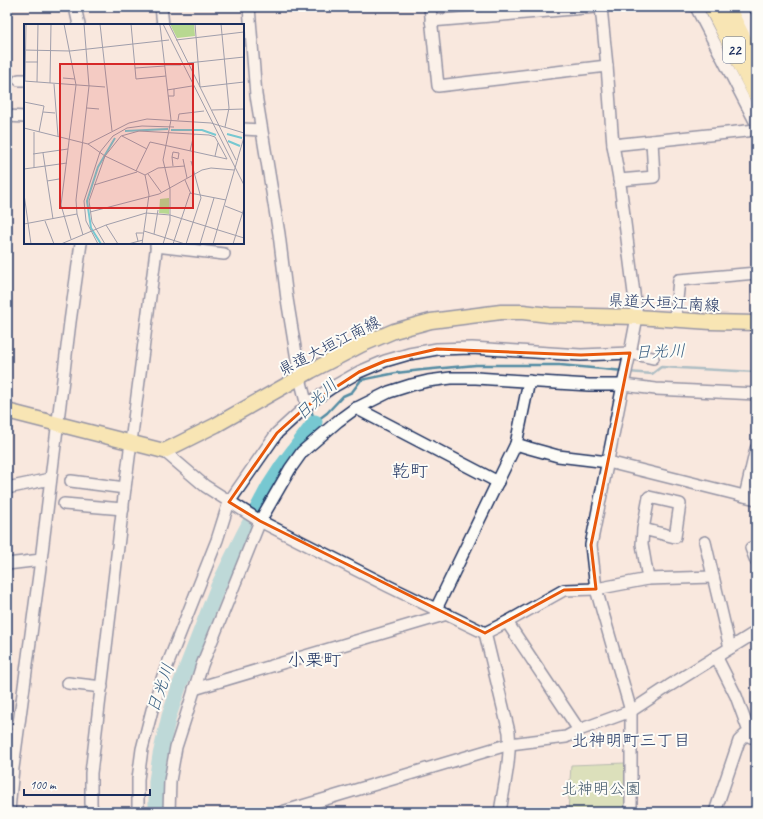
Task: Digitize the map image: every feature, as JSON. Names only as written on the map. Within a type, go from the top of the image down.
[{"type":"highway","name":"22","points":[[712,7],[756,94]]},
{"type":"highway","name":"22","points":[[727,7],[756,65]]},
{"type":"main road","name":"県道大垣江南線","points":[[164,451],[216,425],[361,345],[394,331],[431,321],[501,312],[523,312],[549,315],[637,317],[711,322],[756,323]]},
{"type":"main road","points":[[7,411],[164,451]]},
{"type":"street","points":[[76,7],[79,24]]},
{"type":"street","points":[[161,7],[163,24]]},
{"type":"street","points":[[249,7],[256,95],[261,130],[279,234],[287,299],[300,378],[307,406]]},
{"type":"street","points":[[430,7],[438,86],[606,66]]},
{"type":"street","points":[[432,21],[596,7]]},
{"type":"street","points":[[600,7],[613,145],[637,317],[591,545],[596,589],[631,711],[631,812]]},
{"type":"street","points":[[696,7],[756,123]]},
{"type":"street","points":[[741,7],[756,36]]},
{"type":"street","points":[[7,116],[24,117]]},
{"type":"street","points":[[244,129],[261,130]]},
{"type":"street","points":[[613,145],[756,130]]},
{"type":"street","points":[[619,180],[654,178],[652,141]]},
{"type":"street","points":[[9,812],[13,768],[81,244]]},
{"type":"street","points":[[92,812],[91,773],[156,244],[224,254]]},
{"type":"street","points":[[675,319],[680,280],[756,273]]},
{"type":"street","points":[[138,812],[138,779],[142,749],[152,710],[163,676],[218,540],[231,502],[278,433],[307,406],[331,388],[359,372],[386,361],[409,354],[437,350],[472,348],[581,355],[630,355],[653,358]]},
{"type":"street","points":[[170,812],[170,781],[176,747],[202,665],[259,520],[302,452],[338,421],[356,408],[389,392],[428,381],[451,378],[476,378],[589,385],[623,384],[656,389],[756,394]]},
{"type":"street","points":[[436,609],[516,444],[530,381]]},
{"type":"street","points":[[356,408],[498,482]]},
{"type":"street","points":[[516,444],[558,456],[608,462],[756,499]]},
{"type":"street","points":[[744,496],[756,449]]},
{"type":"street","points":[[164,451],[205,486],[259,520],[484,633],[509,732],[509,758],[500,812]]},
{"type":"street","points":[[7,488],[50,479]]},
{"type":"street","points":[[71,482],[125,488]]},
{"type":"street","points":[[64,504],[123,509]]},
{"type":"street","points":[[643,529],[642,544],[648,579]]},
{"type":"street","points":[[705,542],[730,648]]},
{"type":"street","points":[[751,548],[756,561]]},
{"type":"street","points":[[7,564],[41,560]]},
{"type":"street","points":[[484,633],[507,622],[564,590],[596,589],[648,579],[713,577]]},
{"type":"street","points":[[194,689],[447,614]]},
{"type":"street","points":[[507,622],[580,730]]},
{"type":"street","points":[[282,812],[510,744],[566,737],[580,730],[631,711],[756,632]]},
{"type":"street","points":[[716,656],[736,696],[753,737]]},
{"type":"street","points":[[68,683],[102,687]]},
{"type":"street","points":[[715,812],[739,741],[745,735],[753,737]]},
{"type":"highlighted area","points":[[437,349],[581,355],[630,353],[591,545],[596,589],[564,590],[485,633],[260,521],[229,502],[277,433],[307,406],[359,372],[385,361]]},
{"type":"green space","name":"北神明公園","points":[[625,763],[626,812],[568,812],[571,765]]},
{"type":"waterway","name":"日光川","points":[[310,407],[315,422],[327,413],[343,396],[352,392],[361,380],[396,373],[422,370],[476,365],[560,365],[624,371]]},
{"type":"waterway","name":"日光川","points":[[629,372],[652,374],[661,367],[756,372]]},
{"type":"waterway","name":"日光川","points":[[156,812],[156,781],[169,716],[218,586],[269,486],[315,422]]},
{"type":"district","name":"乾町","points":[[410,471]]},
{"type":"district","name":"小栗町","points":[[314,660]]},
{"type":"district","name":"北神明町三丁目","points":[[631,740]]}]
